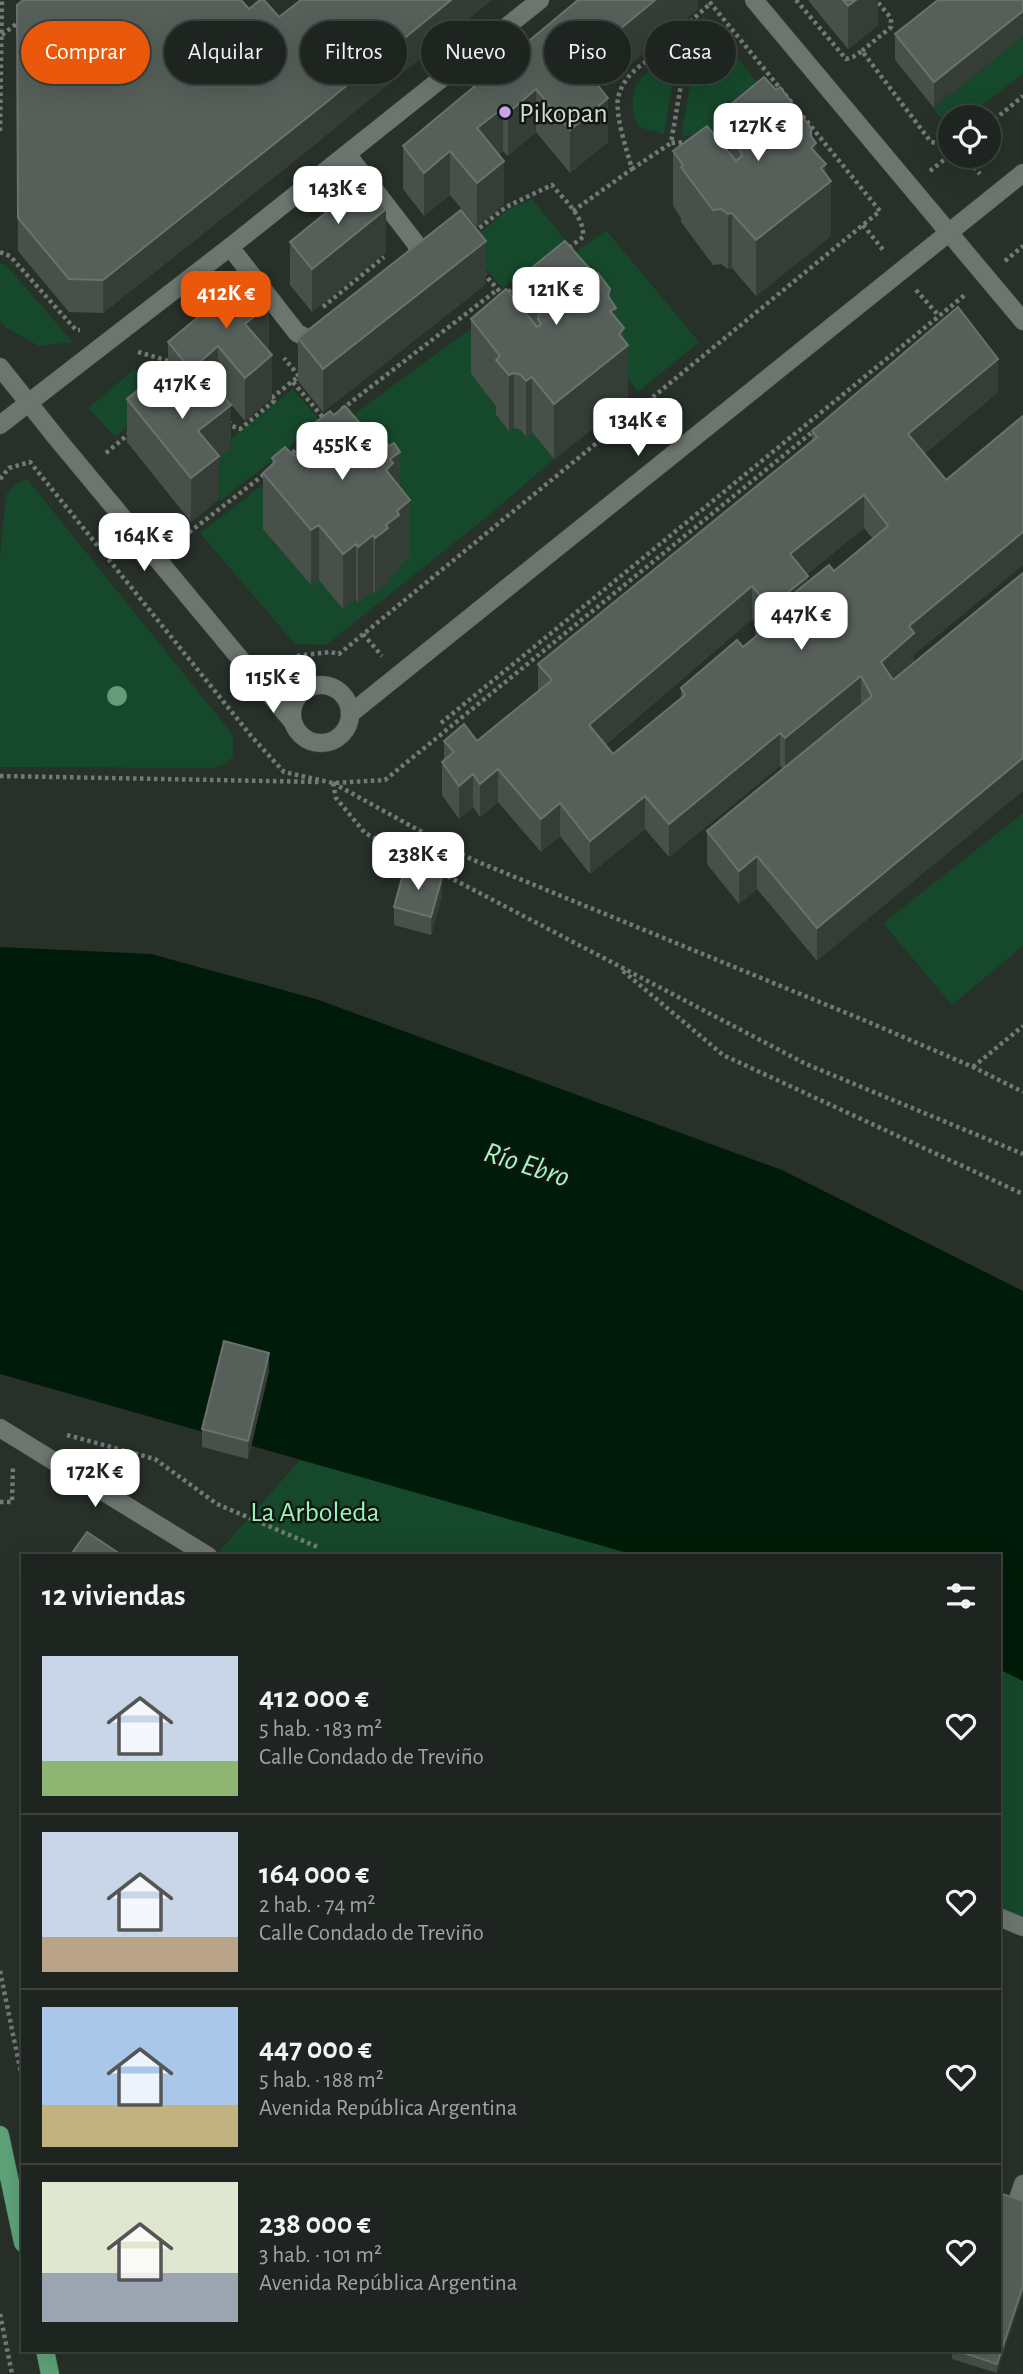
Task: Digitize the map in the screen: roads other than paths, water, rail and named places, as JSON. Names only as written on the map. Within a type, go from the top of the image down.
[{"type":"main road","points":[[0,2135],[21,2234]]},
{"type":"main road","points":[[45,2352],[50,2374]]},
{"type":"street","points":[[0,425],[230,247],[540,0]]},
{"type":"street","points":[[754,0],[1023,321]]},
{"type":"street","points":[[347,154],[417,245],[418,257],[395,276]]},
{"type":"street","points":[[349,714],[1023,173]]},
{"type":"street","points":[[230,247],[297,333],[309,339],[334,325]]},
{"type":"street","points":[[0,367],[292,721],[300,735],[307,740],[323,743],[339,737],[349,722],[348,704],[336,689],[317,685],[308,688],[294,702],[292,721]]},
{"type":"street","points":[[0,1428],[205,1554]]},
{"type":"street","points":[[1001,1918],[1023,1927]]},
{"type":"water","name":"Río Ebro","points":[[0,947],[151,954],[316,999],[782,1170],[1023,1291],[1023,1681],[1001,1670],[1001,1554],[631,1554],[0,1374]]},
{"type":"place","name":"Pikopan","points":[[505,112]]},
{"type":"park label","name":"La Arboleda","points":[[315,1511]]}]
